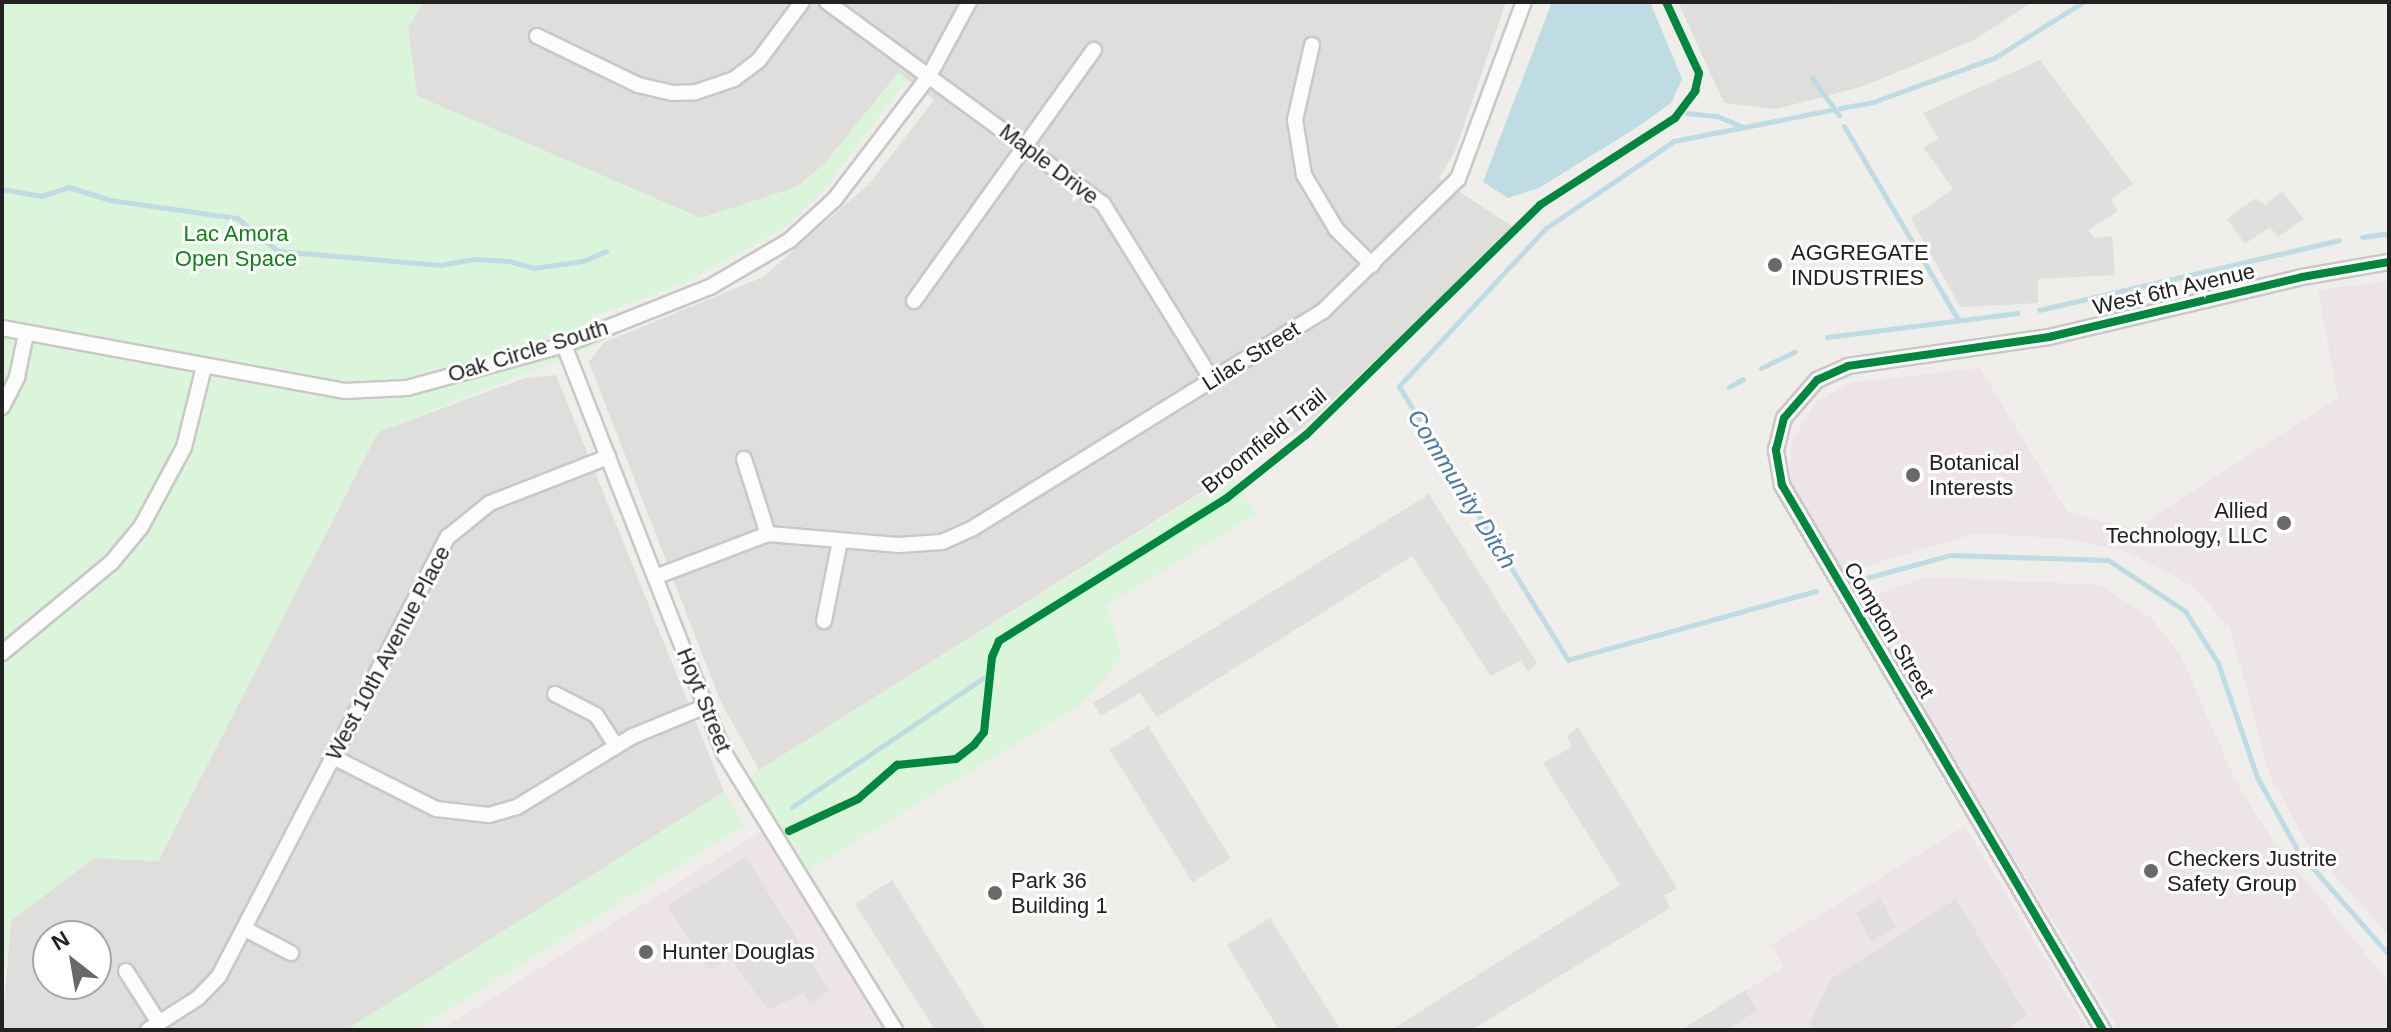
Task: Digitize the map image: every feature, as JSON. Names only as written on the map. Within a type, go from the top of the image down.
[{"type":"street","points":[[537,36],[638,85],[672,93],[696,92],[734,79],[759,60],[802,2]]},
{"type":"street","name":"Maple Drive","points":[[827,2],[1103,204],[1212,380]]},
{"type":"street","name":"Oak Circle South","points":[[2,328],[344,391],[382,391],[564,345],[710,287],[790,240],[835,199],[929,76],[969,2]]},
{"type":"street","name":"Lilac Street","points":[[655,577],[768,534],[840,541],[942,542],[973,528],[1324,310],[1458,179],[1524,2]]},
{"type":"street","points":[[1312,45],[1295,120],[1304,175],[1336,229],[1372,265]]},
{"type":"street","points":[[914,301],[1094,50]]},
{"type":"street","name":"West 6th Avenue","points":[[1967,349],[2049,337],[2302,277],[2389,262]]},
{"type":"street","points":[[2,407],[17,377],[26,334]]},
{"type":"street","name":"Hoyt Street","points":[[564,345],[734,772],[895,1030]]},
{"type":"street","name":"Compton Street","points":[[1967,349],[1830,372],[1789,409],[1776,450],[1779,476],[1835,577],[2103,1030]]},
{"type":"street","points":[[2,653],[112,562],[141,527],[184,447],[204,367]]},
{"type":"street","name":"West 10th Avenue Place","points":[[126,971],[154,1026],[198,998],[219,976],[433,563],[460,523],[490,503],[608,457]]},
{"type":"street","points":[[744,459],[768,534]]},
{"type":"street","points":[[824,621],[840,541]]},
{"type":"street","points":[[555,694],[596,715],[616,746]]},
{"type":"street","points":[[333,757],[436,809],[480,816],[517,807],[616,746],[706,706]]},
{"type":"street","points":[[245,929],[291,953]]},
{"type":"shaded area","points":[[423,2],[1506,2],[1455,151],[1439,178],[1516,229],[1303,428],[759,770],[720,700],[589,362],[603,343],[763,277],[870,183],[934,100],[898,73],[825,163],[797,187],[701,218],[417,96],[408,28]]},
{"type":"shaded area","points":[[1678,2],[2032,2],[1976,39],[1864,86],[1776,109],[1724,103]]},
{"type":"shaded area","points":[[1762,2],[1841,2],[1796,26],[1789,10],[1770,19]]},
{"type":"shaded area","points":[[1918,2],[1970,2],[1933,25]]},
{"type":"shaded area","points":[[2040,60],[2133,184],[2111,199],[2118,211],[2088,230],[2095,238],[2112,236],[2115,275],[2038,279],[2038,303],[1960,307],[1911,218],[1953,189],[1924,148],[1938,138],[1923,113]]},
{"type":"shaded area","points":[[2282,192],[2304,219],[2278,237],[2270,227],[2245,244],[2227,219],[2256,198],[2265,205]]},
{"type":"shaded area","points":[[2389,281],[2389,936],[2308,845],[2270,776],[2230,628],[2191,585],[2125,551],[2069,539],[1977,533],[1843,573],[1789,481],[1792,441],[1815,403],[1850,383],[1980,368],[2068,513],[2134,529],[2338,398],[2318,290]]},
{"type":"shaded area","points":[[556,375],[724,792],[346,1030],[2,1030],[11,921],[94,858],[158,861],[378,432],[525,378]]},
{"type":"shaded area","points":[[1429,494],[1537,663],[1528,671],[1520,661],[1491,676],[1412,556],[1157,717],[1140,693],[1101,716],[1093,703]]},
{"type":"shaded area","points":[[1926,577],[2100,585],[2151,618],[2180,654],[2235,780],[2273,841],[2389,982],[2389,1030],[2119,1030],[1859,601]]},
{"type":"shaded area","points":[[1148,726],[1231,858],[1193,882],[1110,750]]},
{"type":"shaded area","points":[[1578,727],[1677,888],[1664,896],[1670,908],[1472,1030],[1391,1030],[1620,885],[1543,763],[1572,747],[1567,736]]},
{"type":"shaded area","points":[[1965,826],[2088,1030],[1682,1030],[1784,967],[1771,945]]},
{"type":"shaded area","points":[[768,827],[895,1030],[440,1030]]},
{"type":"shaded area","points":[[746,857],[829,991],[810,1004],[803,994],[768,1010],[730,957],[710,970],[667,906]]},
{"type":"shaded area","points":[[892,880],[986,1030],[935,1030],[855,904]]},
{"type":"shaded area","points":[[1880,899],[1896,927],[1872,941],[1856,913]]},
{"type":"shaded area","points":[[1956,899],[2027,1016],[2004,1030],[1814,1030],[1809,1025],[1831,979]]},
{"type":"shaded area","points":[[1270,918],[1341,1030],[1279,1030],[1227,945]]},
{"type":"shaded area","points":[[1745,990],[1757,1010],[1727,1030],[1681,1030]]},
{"type":"green space","name":"Lac Amora Open Space","points":[[2,2],[423,2],[408,28],[417,96],[701,218],[797,187],[825,163],[899,73],[907,79],[828,186],[785,228],[682,284],[592,317],[603,343],[378,432],[158,861],[94,858],[11,921],[2,997]]},
{"type":"green space","points":[[1232,475],[1256,514],[1107,605],[1122,658],[1080,705],[799,876],[740,782]]},
{"type":"green space","points":[[724,792],[744,825],[416,1030],[346,1030]]},
{"type":"water","points":[[1552,2],[1650,2],[1682,79],[1671,103],[1639,126],[1539,188],[1508,198],[1483,182]]},
{"type":"waterway","name":"Community Ditch","points":[[1840,108],[1873,102],[1994,58],[2083,2]]},
{"type":"waterway","points":[[1812,78],[1839,115]]},
{"type":"waterway","name":"Community Ditch","points":[[1816,591],[1568,660],[1399,386],[1546,228],[1674,141],[1831,110]]},
{"type":"waterway","points":[[1687,113],[1717,116],[1743,127]]},
{"type":"waterway","points":[[1844,126],[1957,318]]},
{"type":"waterway","points":[[2,189],[41,196],[69,187],[110,200],[237,218],[278,251],[440,265],[473,259],[509,261],[533,268],[583,261],[606,251]]},
{"type":"waterway","points":[[2362,237],[2389,233]]},
{"type":"waterway","points":[[2039,310],[2339,240]]},
{"type":"waterway","points":[[1827,337],[2017,313]]},
{"type":"waterway","points":[[1761,368],[1794,352]]},
{"type":"waterway","points":[[1729,387],[1743,379]]},
{"type":"waterway","name":"Community Ditch","points":[[1859,580],[1950,555],[2108,560],[2185,611],[2218,663],[2257,777],[2298,851],[2389,955]]},
{"type":"waterway","points":[[792,807],[985,677]]},
{"type":"cycle path","name":"Broomfield Trail","points":[[789,831],[858,799],[897,765],[956,759],[974,745],[984,732],[992,657],[999,641],[1227,498],[1306,435],[1540,205],[1675,118],[1695,91],[1699,73],[1666,2]]},
{"type":"cycle path","points":[[2103,1030],[1782,485],[1776,450],[1784,418],[1817,380],[1848,366],[2049,337],[2302,277],[2389,262]]},
{"type":"place","name":"AGGREGATE INDUSTRIES","points":[[1775,265]]},
{"type":"place","name":"Botanical Interests","points":[[1913,475]]},
{"type":"place","name":"Allied Technology, LLC","points":[[2284,523]]},
{"type":"place","name":"Checkers Justrite Safety Group","points":[[2151,871]]},
{"type":"place","name":"Park 36 Building 1","points":[[995,893]]},
{"type":"place","name":"Hunter Douglas","points":[[646,952]]}]
